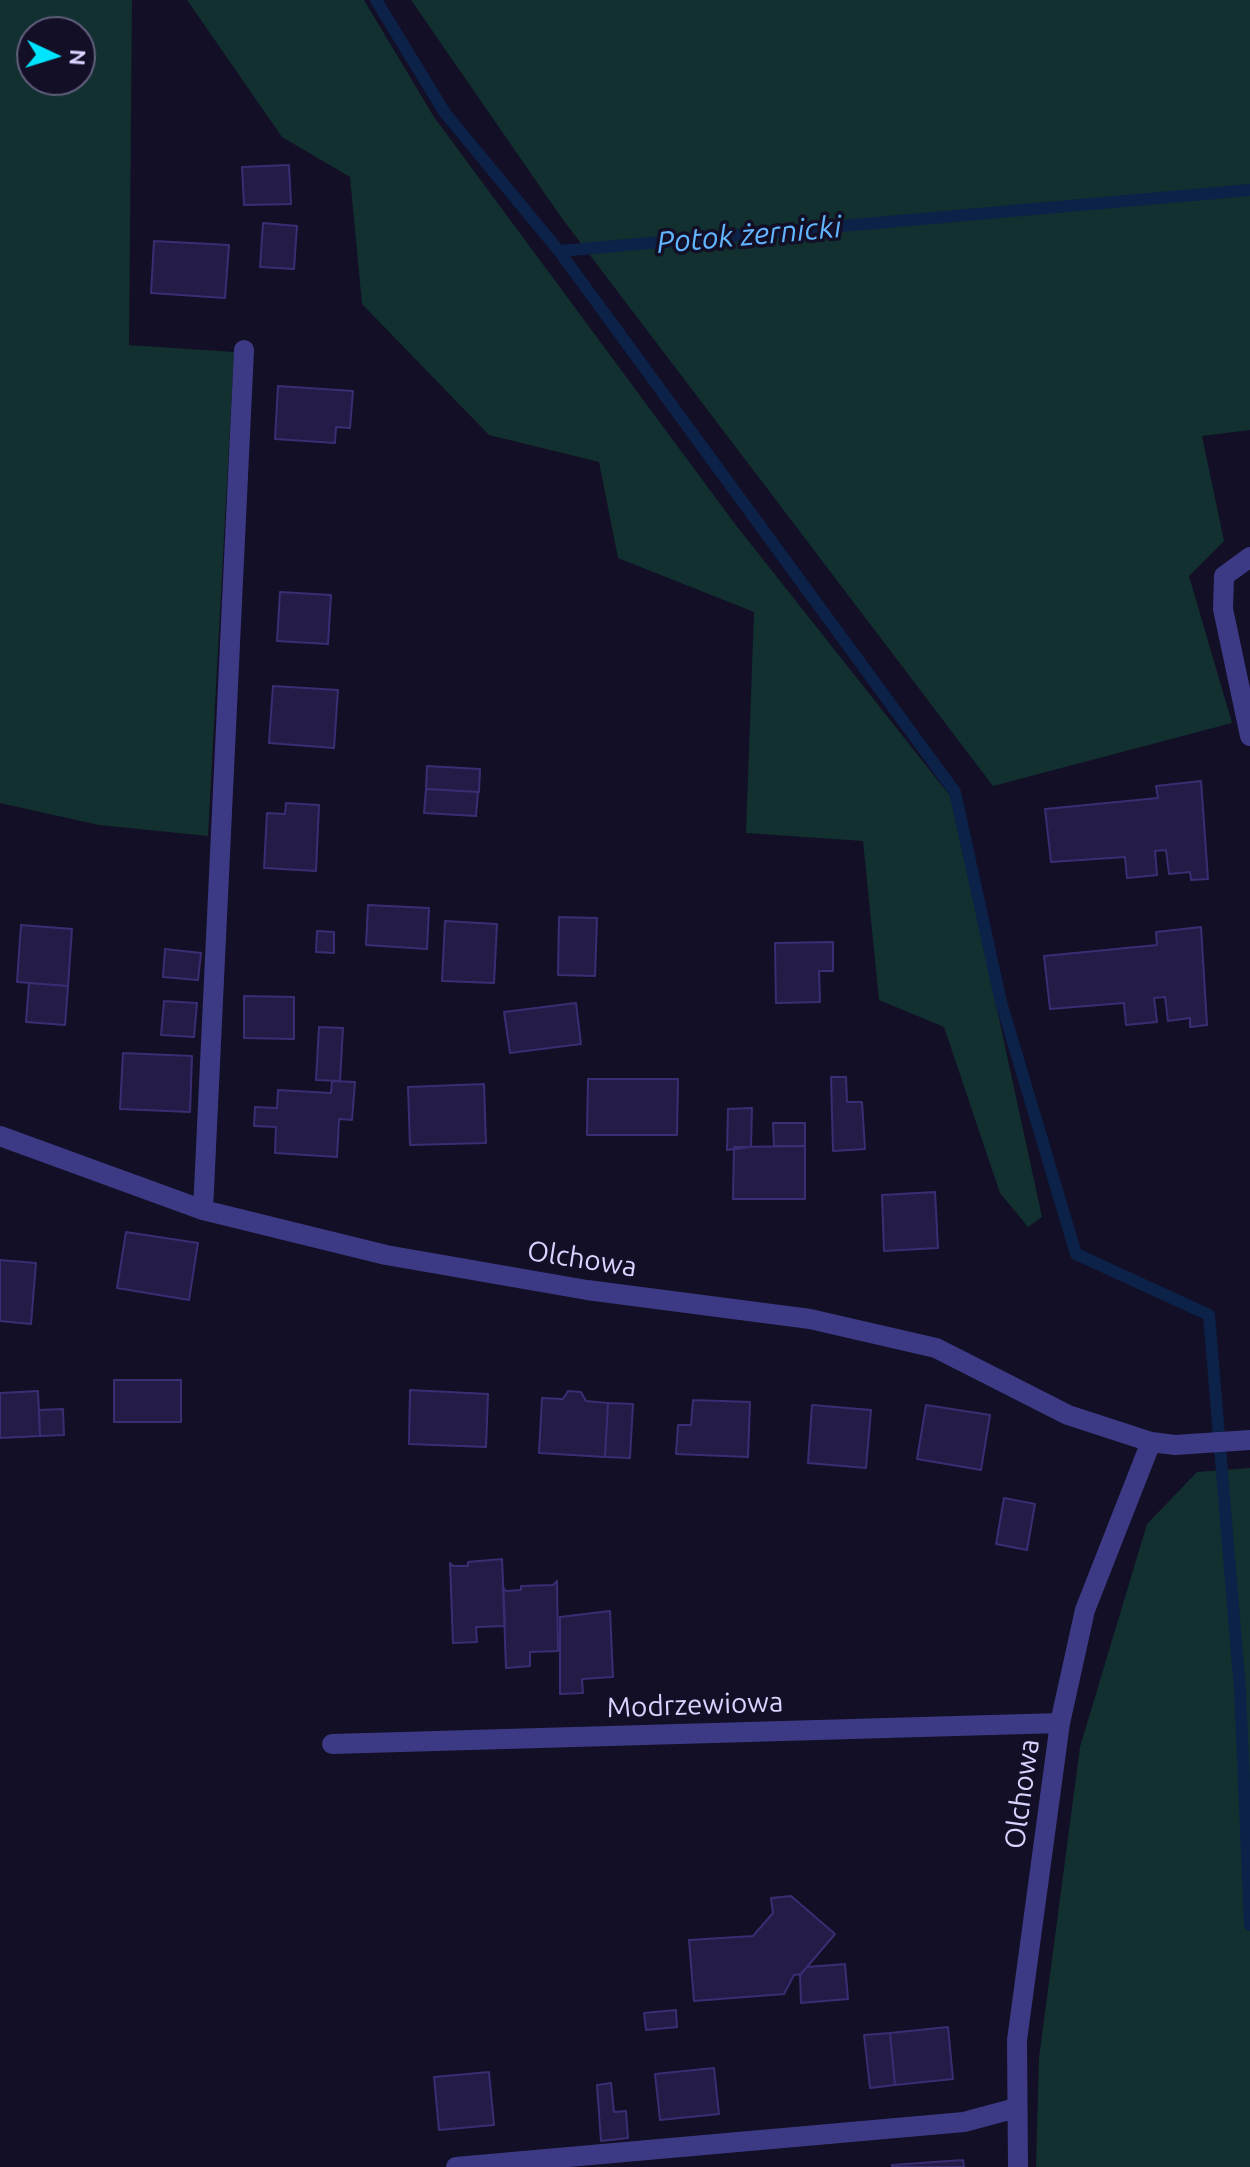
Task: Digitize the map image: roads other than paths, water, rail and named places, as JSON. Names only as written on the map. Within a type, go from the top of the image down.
[{"type":"street","points":[[203,1210],[244,350]]},
{"type":"street","points":[[1250,557],[1224,576],[1223,609],[1250,736]]},
{"type":"street","name":"Olchowa","points":[[0,1136],[203,1210],[386,1255],[587,1290],[810,1319],[936,1348],[1068,1415],[1151,1442],[1200,1444],[1245,1440]]},
{"type":"street","name":"Olchowa","points":[[1018,2167],[1017,2040],[1060,1723],[1085,1610],[1151,1442]]},
{"type":"street","name":"Modrzewiowa","points":[[332,1744],[1060,1723]]},
{"type":"street","points":[[456,2167],[964,2122],[1016,2108]]},
{"type":"waterway","name":"Potok żernicki","points":[[376,0],[445,113],[559,251],[1250,190]]},
{"type":"waterway","points":[[559,251],[955,792],[1001,1002],[1076,1254],[1209,1315],[1240,1690],[1250,1925]]}]
